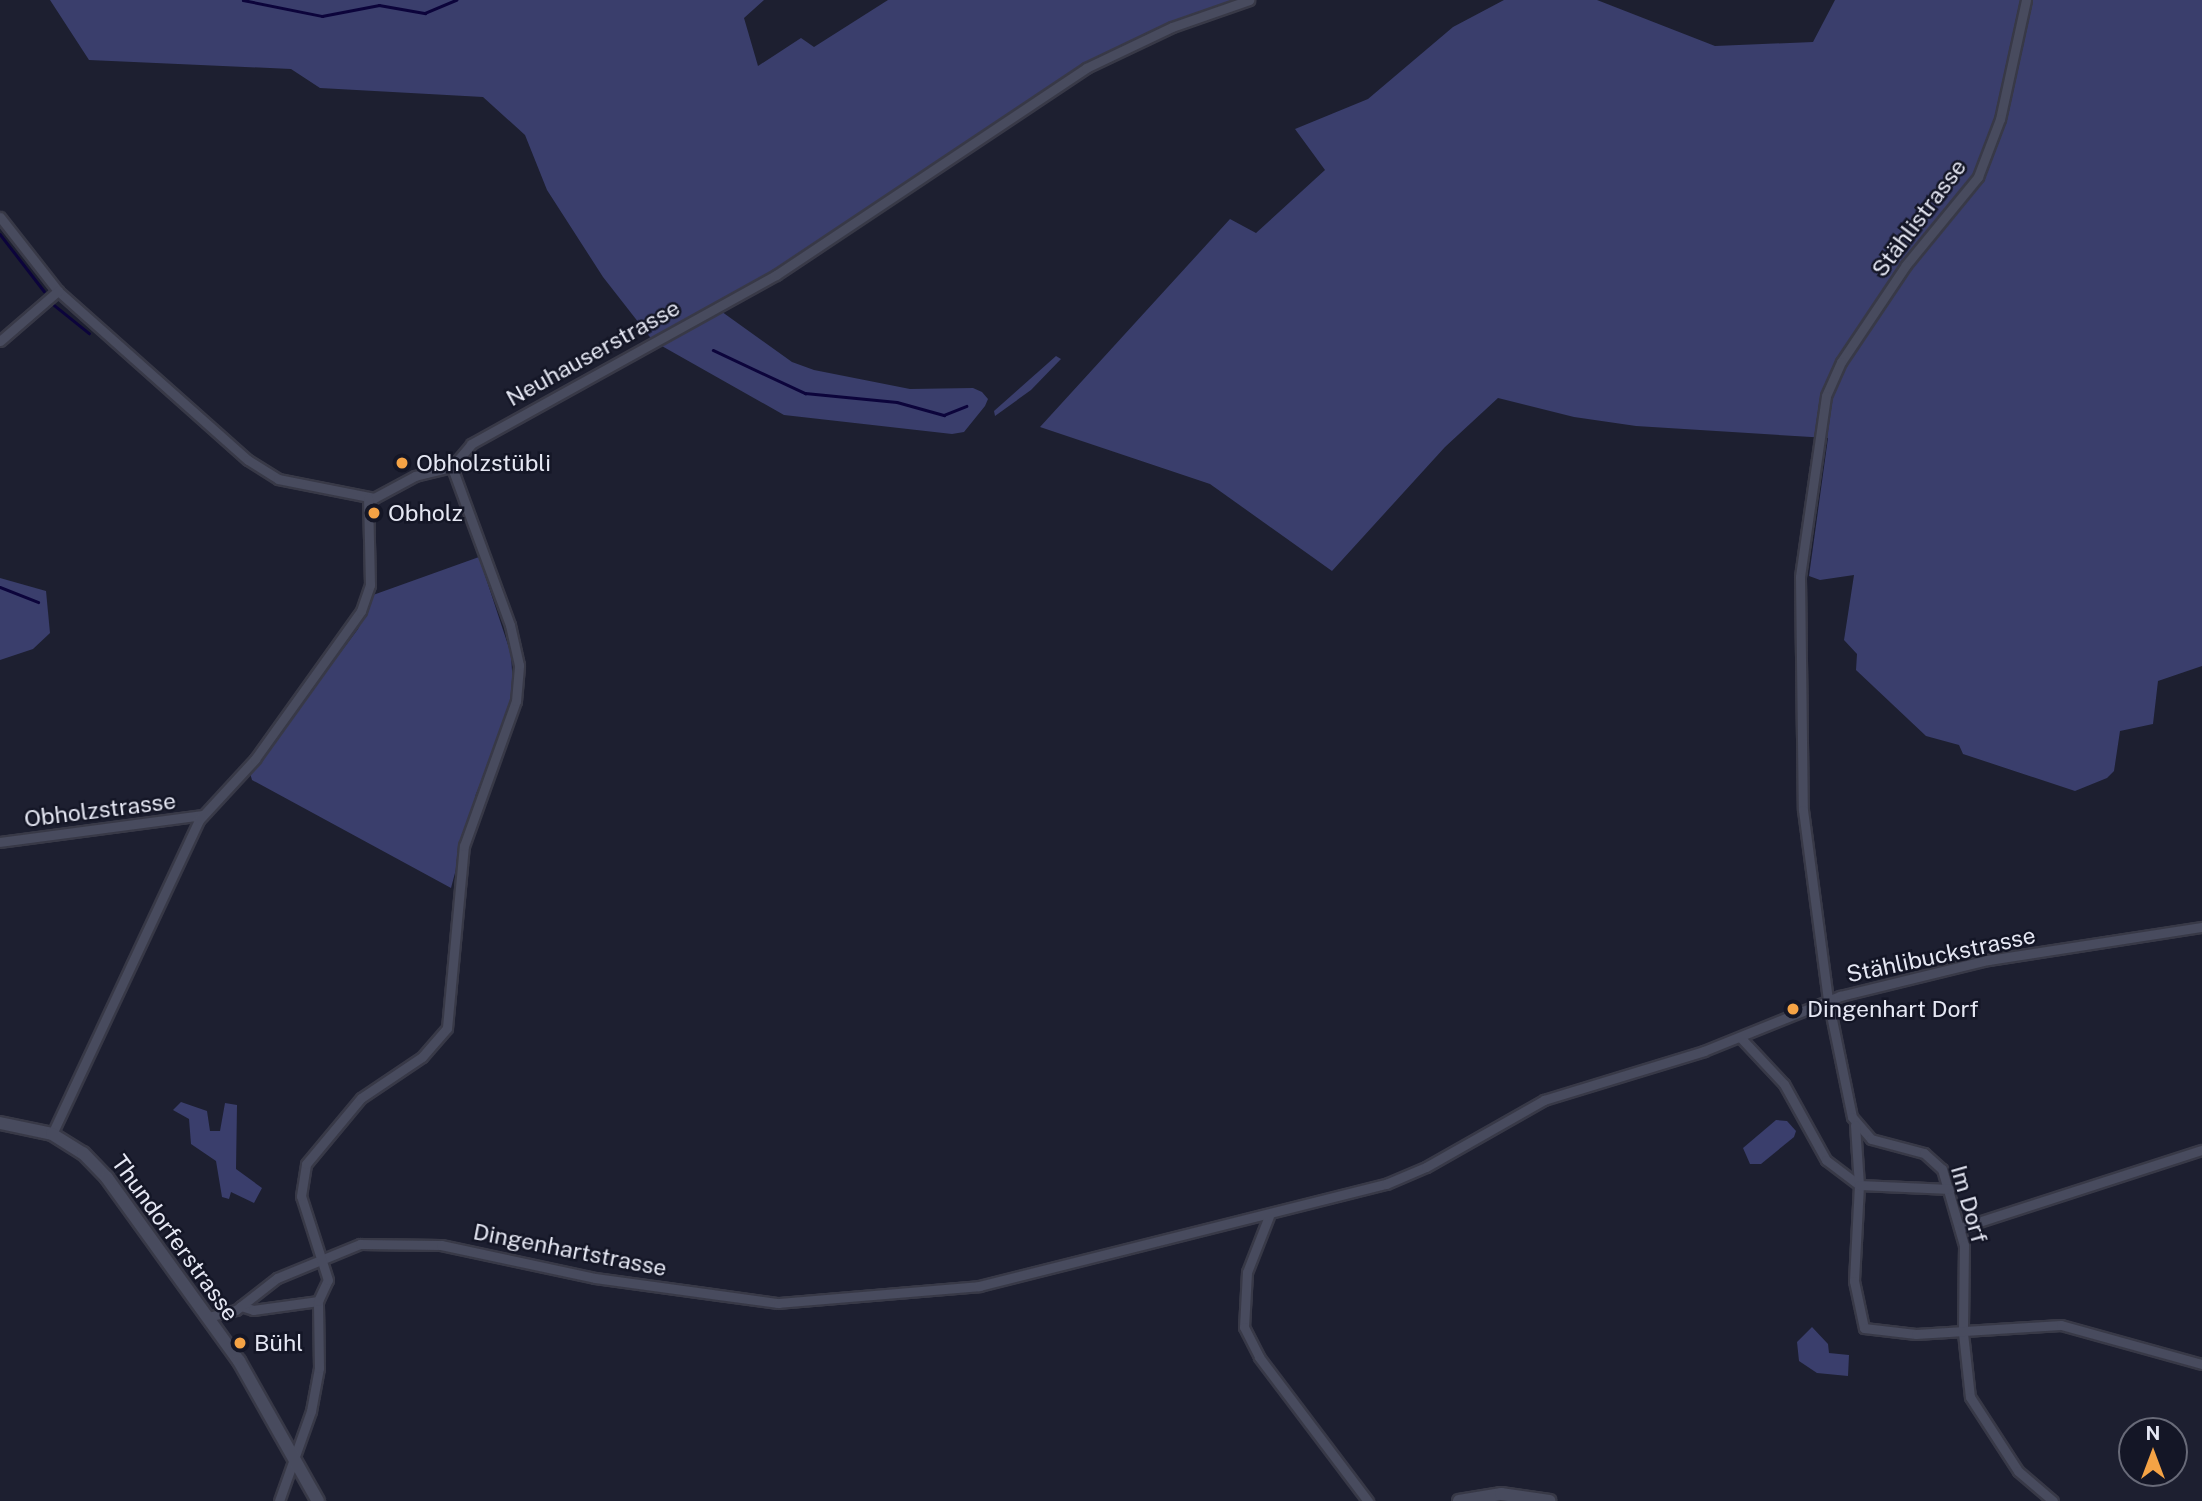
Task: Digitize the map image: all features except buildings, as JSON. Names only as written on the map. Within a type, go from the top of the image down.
[{"type":"street","name":"Neuhauserstrasse","points":[[452,467],[471,444],[511,420],[776,275],[1086,68],[1172,27],[1249,0]]},
{"type":"street","name":"Stählistrasse","points":[[1828,1000],[1803,810],[1800,577],[1822,411],[1841,362],[1861,331],[1906,265],[1978,177],[2000,119],[2026,0]]},
{"type":"street","points":[[0,218],[58,292],[248,460],[278,479],[368,498],[415,476],[452,467],[510,625],[519,665],[516,701],[464,846],[447,1028],[422,1058],[361,1098],[306,1164],[301,1196],[328,1280],[318,1301],[318,1381],[279,1501]]},
{"type":"street","points":[[0,341],[58,292]]},
{"type":"street","points":[[52,1134],[204,814],[255,759],[361,611],[370,586],[368,498]]},
{"type":"street","name":"Obholzstrasse","points":[[0,842],[204,814]]},
{"type":"street","name":"Stählibuckstrasse","points":[[1269,1216],[1386,1184],[1464,1145],[1544,1100],[1740,1037],[1828,1000],[1988,960],[2202,927]]},
{"type":"street","points":[[1828,1000],[1855,1125],[1859,1185],[1854,1290],[1864,1328],[1916,1334],[2061,1325],[2202,1364]]},
{"type":"street","points":[[1740,1037],[1784,1084],[1826,1160],[1859,1185],[1950,1189]]},
{"type":"street","name":"Thundorferstrasse","points":[[0,1123],[52,1134],[83,1153],[102,1172],[208,1317],[295,1458],[318,1501]]},
{"type":"street","name":"Im Dorf","points":[[1855,1125],[1871,1139],[1931,1157],[1942,1168],[1960,1227],[1966,1268],[1963,1333],[1968,1391],[1976,1413],[2018,1471],[2053,1501]]},
{"type":"street","points":[[1960,1227],[2202,1150]]},
{"type":"street","points":[[1269,1216],[1247,1272],[1244,1327],[1259,1357],[1368,1501]]},
{"type":"street","name":"Dingenhartstrasse","points":[[208,1317],[242,1306],[277,1278],[360,1244],[430,1244],[595,1278],[778,1303],[943,1291],[1269,1216]]},
{"type":"street","points":[[242,1306],[253,1310],[318,1301]]},
{"type":"street","points":[[1459,1501],[1501,1494],[1550,1501]]},
{"type":"shaded area","points":[[50,0],[764,0],[744,18],[758,66],[801,38],[814,47],[888,0],[1249,0],[1172,27],[1086,68],[718,309],[792,362],[814,370],[910,389],[973,388],[982,392],[988,399],[985,406],[964,432],[952,434],[784,415],[653,341],[603,277],[547,190],[525,135],[483,97],[320,88],[291,69],[89,60]]},
{"type":"shaded area","points":[[1504,0],[1597,0],[1715,46],[1813,42],[1835,0],[2202,0],[2202,666],[2158,681],[2153,724],[2120,731],[2114,771],[2107,778],[2075,791],[1963,754],[1959,745],[1926,736],[1856,670],[1857,654],[1844,640],[1854,575],[1820,580],[1809,576],[1828,438],[1636,426],[1574,417],[1498,398],[1445,447],[1332,571],[1210,484],[1040,427],[1230,219],[1256,233],[1325,170],[1295,129],[1368,99],[1453,27]]},
{"type":"shaded area","points":[[1056,356],[1061,359],[1031,390],[995,416],[994,411]]},
{"type":"shaded area","points":[[479,557],[511,654],[513,687],[504,727],[476,794],[451,888],[252,780],[250,773],[358,629],[373,595]]},
{"type":"shaded area","points":[[0,578],[46,591],[50,633],[33,649],[0,660]]},
{"type":"shaded area","points":[[181,1102],[207,1111],[210,1131],[220,1131],[225,1103],[237,1105],[236,1169],[262,1188],[254,1203],[231,1192],[229,1199],[222,1197],[216,1161],[191,1144],[189,1119],[173,1110]]},
{"type":"shaded area","points":[[1776,1120],[1787,1121],[1796,1131],[1794,1137],[1761,1164],[1750,1164],[1743,1148]]},
{"type":"shaded area","points":[[1812,1327],[1828,1344],[1829,1353],[1849,1355],[1848,1376],[1817,1373],[1799,1361],[1797,1342]]},
{"type":"waterway","points":[[243,0],[322,16],[379,5],[425,13],[456,0]]},
{"type":"waterway","points":[[0,234],[44,291]]},
{"type":"waterway","points":[[54,305],[89,333]]},
{"type":"waterway","points":[[713,350],[805,393],[897,402],[944,415],[966,406]]},
{"type":"waterway","points":[[0,587],[38,602]]},
{"type":"place","name":"Obholzstübli","points":[[402,463]]},
{"type":"place","name":"Obholz","points":[[374,513]]},
{"type":"place","name":"Dingenhart Dorf","points":[[1793,1009]]},
{"type":"place","name":"Bühl","points":[[240,1343]]}]
